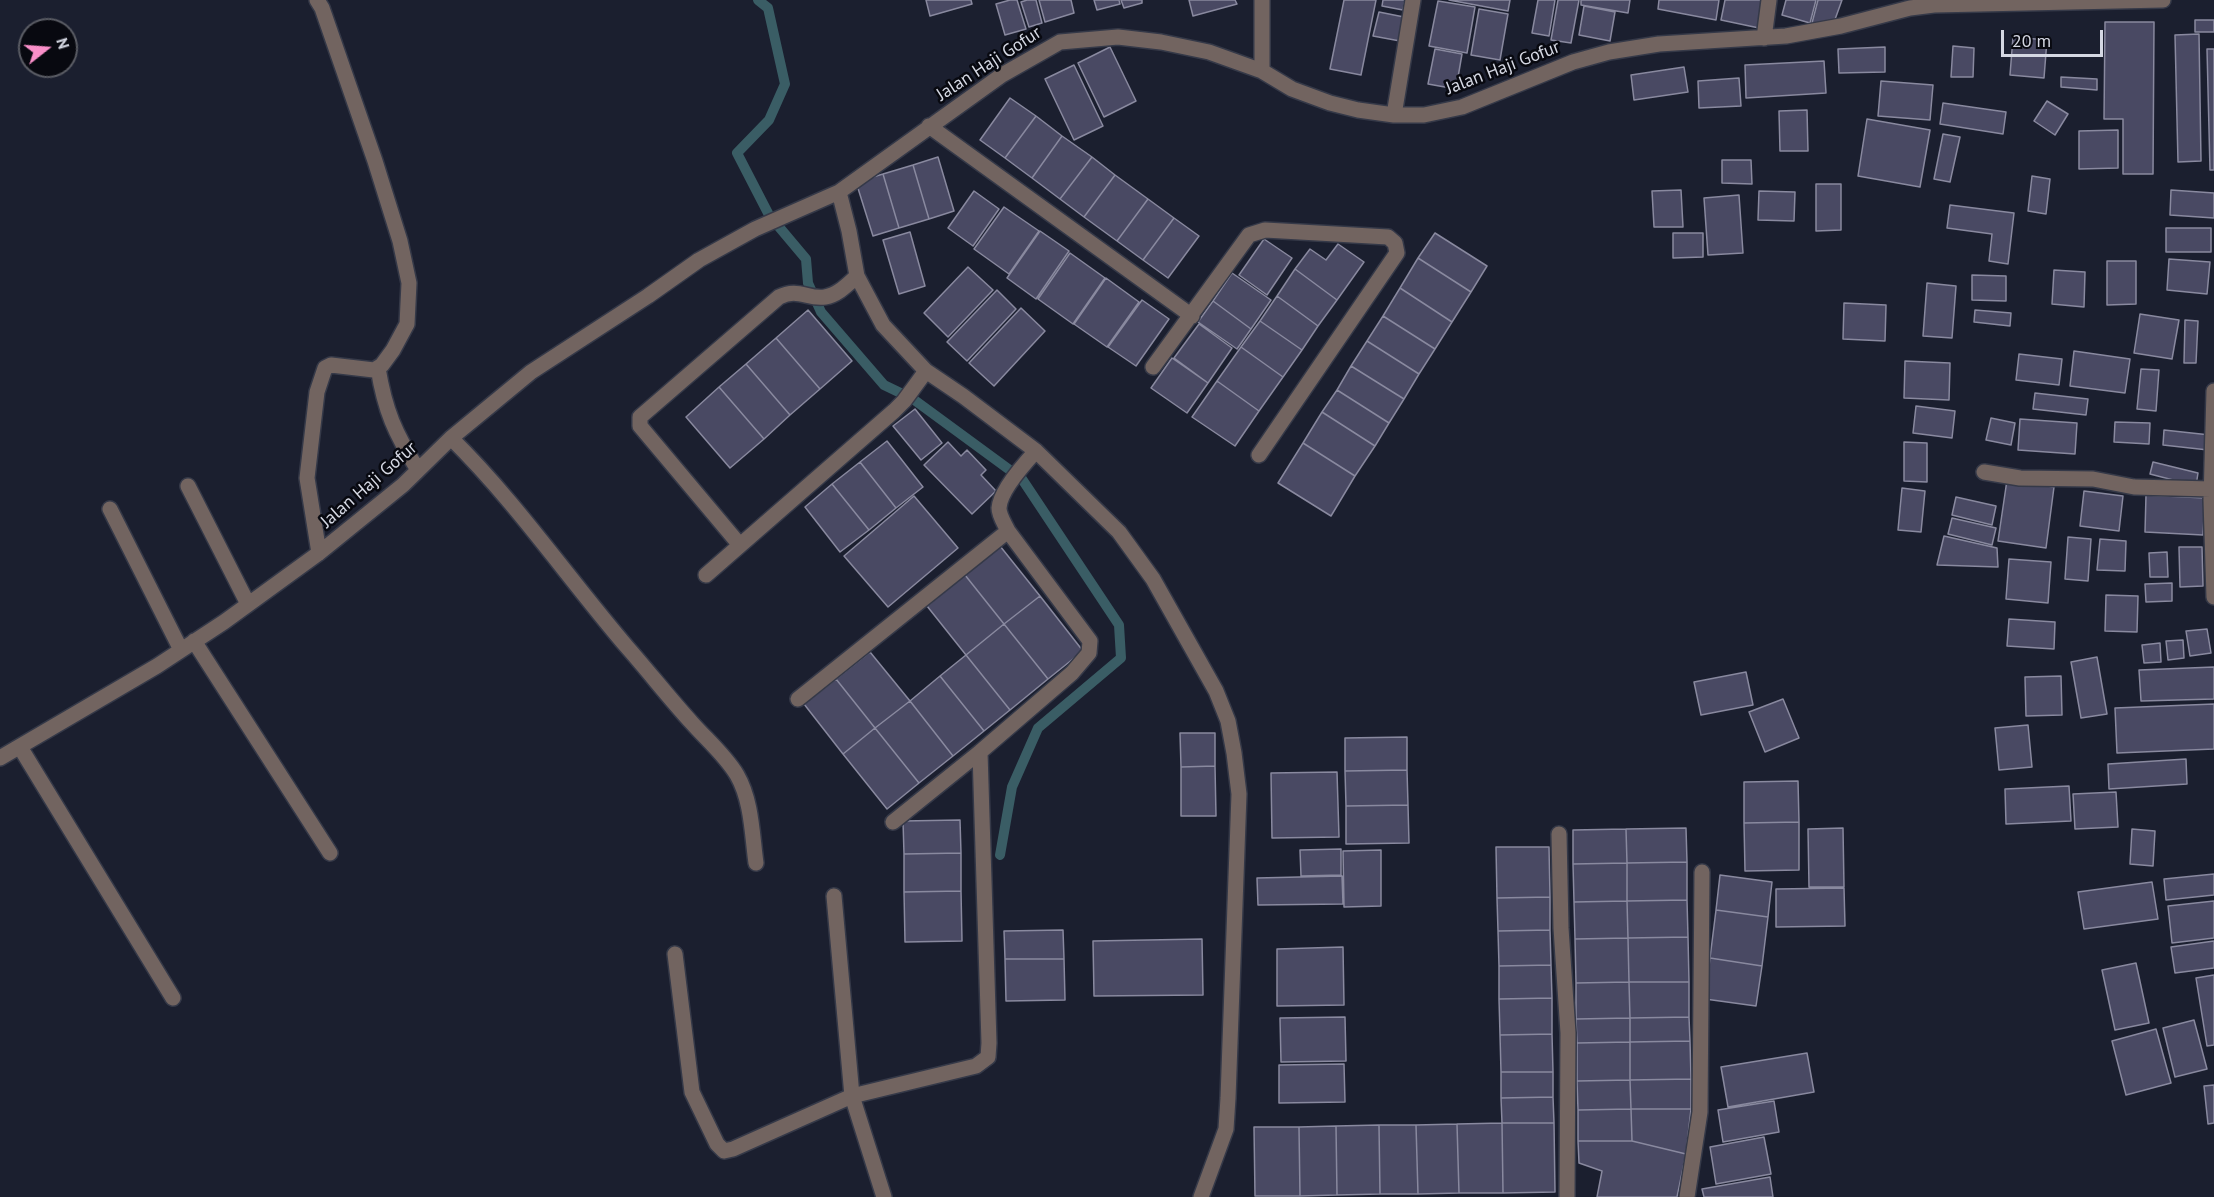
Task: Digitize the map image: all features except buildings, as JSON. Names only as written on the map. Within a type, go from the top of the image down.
[{"type":"street","points":[[317,0],[322,8],[375,161],[400,241],[409,283],[407,324],[393,351],[374,370],[327,366],[317,392],[307,477],[319,553]]},
{"type":"street","points":[[1262,0],[1262,71]]},
{"type":"street","points":[[1394,115],[1413,0]]},
{"type":"street","points":[[1764,38],[1769,0]]},
{"type":"street","name":"Jalan Haji Gofur","points":[[0,758],[157,666],[319,553],[403,485],[451,438],[531,372],[699,260],[755,229],[839,192],[1002,75],[1060,42],[1118,37],[1161,42],[1209,52],[1262,71],[1309,97],[1358,110],[1394,115],[1424,115],[1462,107],[1573,62],[1609,52],[1659,44],[1764,38],[1841,26],[1910,4],[2163,0]]},
{"type":"street","points":[[929,126],[1192,316]]},
{"type":"street","points":[[839,192],[857,276],[883,325],[926,371],[1036,451],[1119,532],[1153,579],[1210,681],[1228,721],[1239,794],[1228,1098],[1226,1129],[1201,1197]]},
{"type":"street","points":[[1153,367],[1249,236],[1255,232],[1265,230],[1389,237],[1395,243],[1396,253],[1259,455]]},
{"type":"street","points":[[740,544],[640,426],[640,417],[779,297],[788,292],[794,292],[825,297],[840,291],[857,276]]},
{"type":"street","points":[[378,368],[384,401],[400,441],[418,470]]},
{"type":"street","points":[[706,575],[904,401],[926,371]]},
{"type":"street","points":[[2214,391],[2211,489],[2214,597]]},
{"type":"street","points":[[451,438],[521,514],[581,593],[693,724],[722,753],[737,775],[745,794],[756,863]]},
{"type":"street","points":[[893,822],[980,752],[1072,673],[1089,653],[1090,641],[1008,531],[999,511],[1001,497],[1036,451]]},
{"type":"street","points":[[1984,472],[2020,478],[2093,479],[2134,487],[2211,489]]},
{"type":"street","points":[[188,486],[248,604]]},
{"type":"street","points":[[110,509],[181,650]]},
{"type":"street","points":[[798,699],[1008,531]]},
{"type":"street","points":[[194,641],[330,853]]},
{"type":"street","points":[[20,747],[173,998]]},
{"type":"street","points":[[675,954],[692,1092],[717,1144],[724,1151],[852,1096],[976,1066],[988,1057],[985,869],[980,752]]},
{"type":"street","points":[[1559,834],[1561,928],[1568,1033],[1568,1197]]},
{"type":"street","points":[[1688,1197],[1700,1112],[1702,872]]},
{"type":"street","points":[[834,896],[852,1096],[884,1197]]},
{"type":"waterway","points":[[758,0],[768,8],[785,84],[769,120],[737,153],[769,215],[806,259],[808,283],[821,312],[884,385],[913,399],[1022,479],[1119,625],[1121,658],[1038,728],[1012,787],[1000,855]]}]
